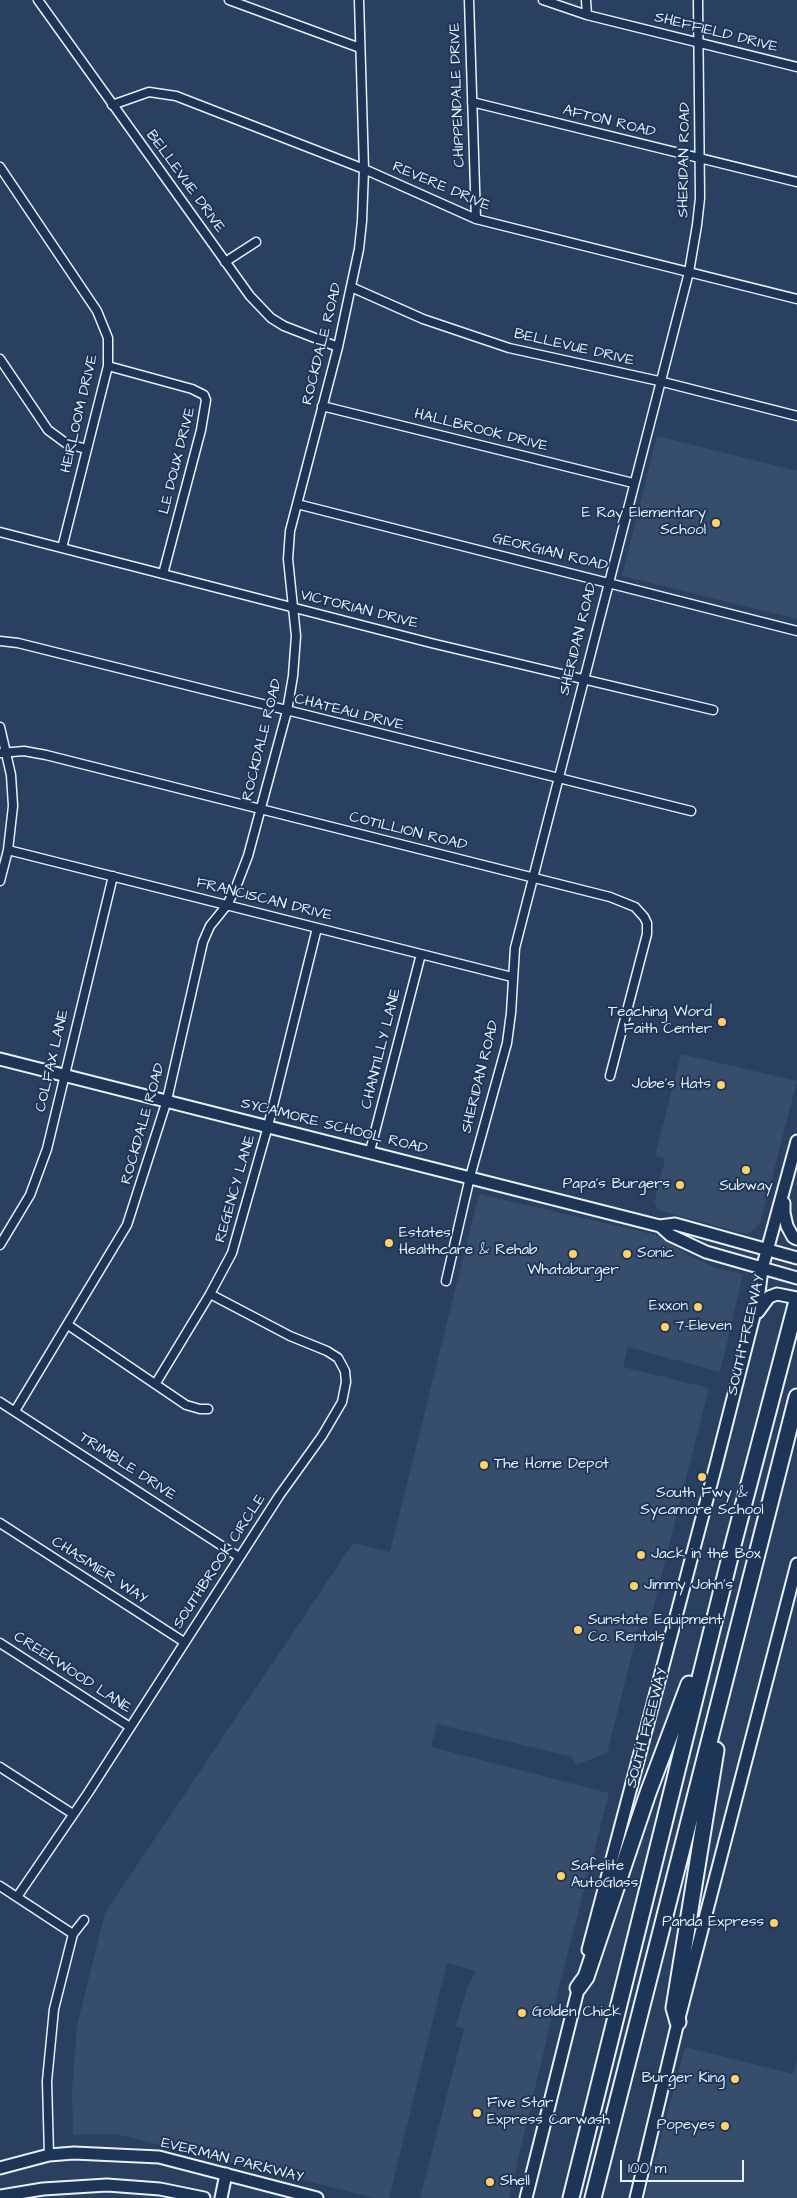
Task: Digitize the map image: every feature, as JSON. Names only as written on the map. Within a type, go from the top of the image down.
[{"type":"highway","points":[[571,2198],[733,1546],[797,1300]]},
{"type":"highway","points":[[593,2198],[797,1397]]},
{"type":"highway","points":[[578,1988],[586,1978],[648,1793],[686,1695],[723,1561],[733,1546]]},
{"type":"highway","points":[[678,2022],[674,2008],[713,1765],[735,1666],[735,1639]]},
{"type":"main road","name":"SYCAMORE SCHOOL ROAD","points":[[0,1059],[660,1226],[675,1224],[797,1258]]},
{"type":"main road","name":"SOUTH FREEWAY","points":[[526,2197],[578,1988],[673,1632],[753,1319],[762,1269],[797,1141]]},
{"type":"main road","points":[[784,1193],[784,1214],[793,1237],[797,1239]]},
{"type":"main road","name":"SYCAMORE SCHOOL ROAD","points":[[660,1226],[670,1235],[706,1252],[797,1278]]},
{"type":"main road","points":[[753,1319],[769,1297],[777,1294],[797,1300]]},
{"type":"main road","points":[[636,2198],[678,2022],[797,1564]]},
{"type":"main road","name":"EVERMAN PARKWAY","points":[[0,2168],[49,2155],[115,2153],[159,2157],[317,2198]]},
{"type":"main road","points":[[220,2198],[226,2174]]},
{"type":"main road","points":[[0,2196],[43,2189],[107,2185],[160,2189],[204,2198]]},
{"type":"street","name":"BELLEVUE DRIVE","points":[[38,0],[250,296],[271,318],[298,333],[338,347]]},
{"type":"street","points":[[229,0],[360,48]]},
{"type":"street","name":"ROCKDALE ROAD","points":[[15,1412],[127,1225],[167,1100],[203,942],[210,926],[226,905],[248,856],[287,711],[293,676],[296,636],[288,546],[296,504],[338,347],[362,221],[364,169],[359,0]]},
{"type":"street","name":"CHIPPENDALE DRIVE","points":[[469,0],[476,219]]},
{"type":"street","name":"SHEFFIELD DRIVE","points":[[543,0],[587,15],[797,67]]},
{"type":"street","points":[[586,0],[587,15]]},
{"type":"street","name":"SHERIDAN ROAD","points":[[446,1281],[470,1177],[507,1043],[515,948],[532,877],[688,272],[697,225],[700,159],[698,0]]},
{"type":"street","name":"REVERE DRIVE","points":[[112,105],[149,92],[176,96],[364,169],[476,219],[797,299]]},
{"type":"street","name":"AFTON ROAD","points":[[472,102],[797,182]]},
{"type":"street","name":"HEIRLOOM DRIVE","points":[[0,167],[97,311],[108,338],[108,366],[62,548]]},
{"type":"street","points":[[225,262],[256,242]]},
{"type":"street","name":"BELLEVUE DRIVE","points":[[351,286],[423,319],[509,348],[659,381],[797,416]]},
{"type":"street","points":[[0,359],[48,430],[67,444],[86,449]]},
{"type":"street","name":"LE DOUX DRIVE","points":[[108,366],[192,389],[204,395],[206,400],[201,430],[163,574]]},
{"type":"street","name":"HALLBROOK DRIVE","points":[[322,406],[633,483]]},
{"type":"street","name":"GEORGIAN ROAD","points":[[296,504],[797,631]]},
{"type":"street","name":"VICTORIAN DRIVE","points":[[0,532],[294,608],[583,680],[713,710]]},
{"type":"street","name":"CHATEAU DRIVE","points":[[0,641],[18,643],[691,811]]},
{"type":"street","points":[[0,727],[4,753],[11,775],[13,806],[8,850],[0,881]]},
{"type":"street","name":"COTILLION ROAD","points":[[4,753],[24,751],[46,755],[610,897],[635,907],[641,912],[647,923],[642,957],[610,1076]]},
{"type":"street","name":"FRANCISCAN DRIVE","points":[[8,850],[512,977]]},
{"type":"street","name":"COLFAX LANE","points":[[0,1245],[30,1195],[47,1148],[113,876]]},
{"type":"street","name":"REGENCY LANE","points":[[156,1383],[210,1294],[232,1253],[268,1126],[317,928]]},
{"type":"street","name":"CHANTILLY LANE","points":[[370,1152],[421,954]]},
{"type":"street","name":"SOUTHBROOK CIRCLE","points":[[17,1897],[130,1727],[239,1557],[335,1417],[345,1393],[345,1371],[338,1358],[327,1351],[290,1336],[210,1294]]},
{"type":"street","points":[[68,1326],[156,1383],[186,1405],[200,1410],[208,1409]]},
{"type":"street","name":"TRIMBLE DRIVE","points":[[0,1402],[239,1557]]},
{"type":"street","name":"CHASMIER WAY","points":[[0,1523],[184,1642]]},
{"type":"street","name":"CREEKWOOD LANE","points":[[0,1643],[130,1727]]},
{"type":"street","points":[[0,1767],[73,1814]]},
{"type":"street","points":[[0,1886],[73,1934]]},
{"type":"street","points":[[49,2155],[47,2081],[54,2009],[73,1934],[84,1920]]},
{"type":"shaded area","name":"E Ray Elementary School","points":[[657,436],[797,471],[797,619],[622,576]]},
{"type":"shaded area","points":[[681,1054],[797,1081],[760,1224],[747,1234],[658,1210],[654,1203],[665,1159],[655,1156]]},
{"type":"shaded area","points":[[479,1194],[656,1235],[690,1256],[715,1268],[743,1274],[720,1372],[628,1347],[623,1367],[709,1388],[651,1617],[642,1615],[607,1753],[576,1765],[572,1757],[437,1724],[431,1747],[609,1793],[558,1991],[509,2198],[420,2198],[464,2029],[456,2026],[468,1986],[476,1971],[447,1963],[389,2198],[375,2198],[116,2134],[73,2135],[72,2090],[77,2026],[105,1913],[353,1543],[390,1552]]},
{"type":"shaded area","points":[[685,2047],[793,2074],[797,2061],[797,2198],[645,2198]]},
{"type":"place","name":"E Ray Elementary School","points":[[716,523]]},
{"type":"place","name":"Teaching Word Faith Center","points":[[722,1022]]},
{"type":"place","name":"Jobe's Hats","points":[[721,1085]]},
{"type":"place","name":"Subway","points":[[746,1170]]},
{"type":"place","name":"Papa's Burgers","points":[[680,1185]]},
{"type":"place","name":"Estates Healthcare & Rehab","points":[[389,1243]]},
{"type":"place","name":"Whataburger","points":[[573,1254]]},
{"type":"place","name":"Sonic","points":[[627,1254]]},
{"type":"place","name":"Exxon","points":[[698,1307]]},
{"type":"place","name":"7-Eleven","points":[[665,1327]]},
{"type":"place","name":"The Home Depot","points":[[484,1465]]},
{"type":"place","name":"South Fwy & Sycamore School","points":[[702,1477]]},
{"type":"place","name":"Jack in the Box","points":[[641,1555]]},
{"type":"place","name":"Jimmy John's","points":[[634,1586]]},
{"type":"place","name":"Sunstate Equipment Co. Rentals","points":[[578,1630]]},
{"type":"place","name":"Safelite AutoGlass","points":[[561,1876]]},
{"type":"place","name":"Panda Express","points":[[774,1923]]},
{"type":"place","name":"Golden Chick","points":[[522,2013]]},
{"type":"place","name":"Burger King","points":[[735,2079]]},
{"type":"place","name":"Five Star Express Carwash","points":[[477,2113]]},
{"type":"place","name":"Popeyes","points":[[725,2126]]},
{"type":"place","name":"Shell","points":[[490,2182]]}]
